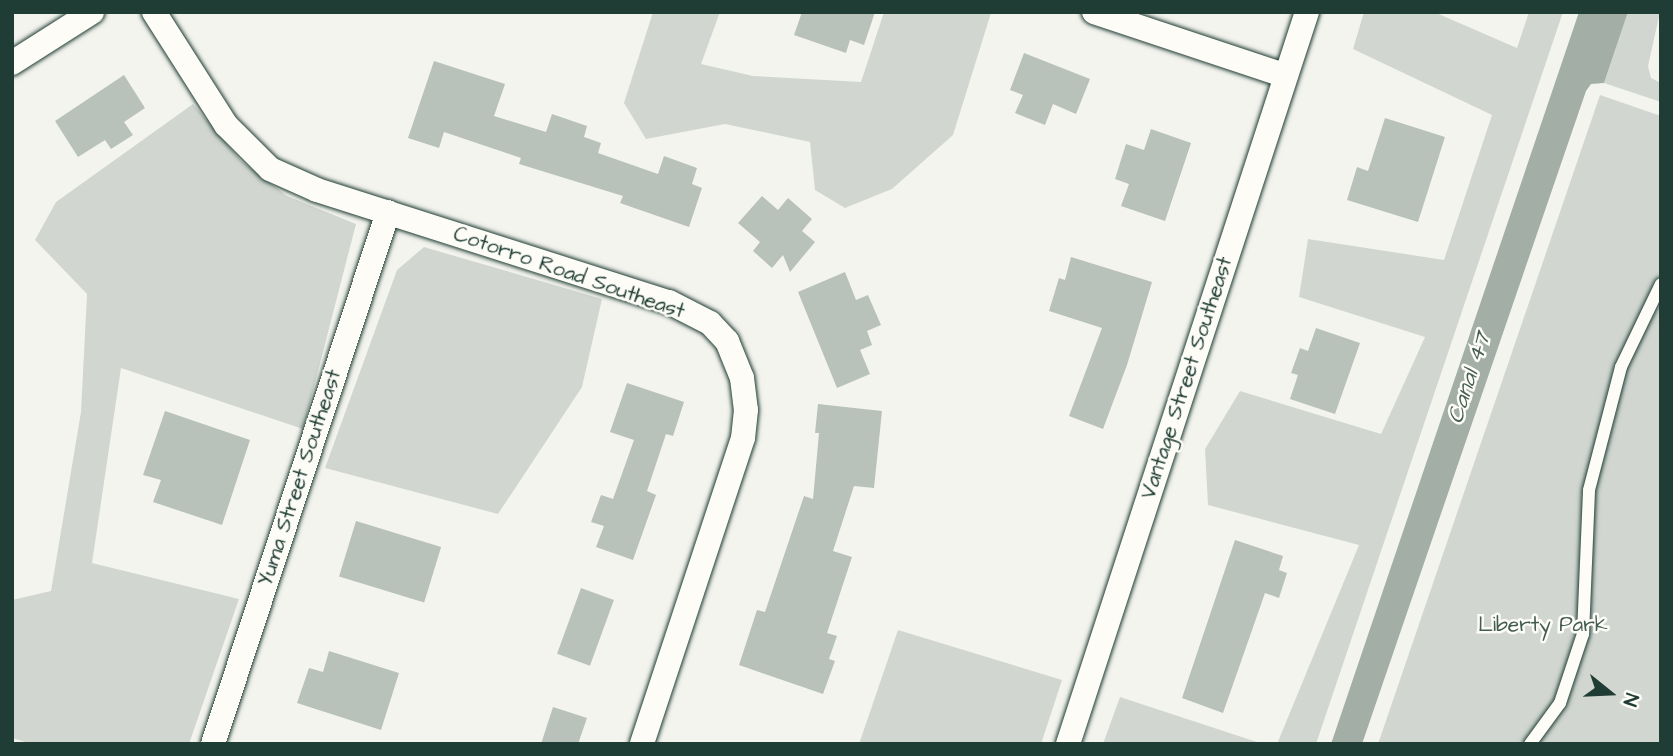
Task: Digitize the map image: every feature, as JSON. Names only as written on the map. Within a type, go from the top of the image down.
[{"type":"street","points":[[12,63],[92,12]]},
{"type":"street","name":"Cotorro Road Southeast","points":[[154,12],[226,125],[270,169],[317,190],[669,302],[710,323],[727,341],[742,379],[746,410],[743,438],[642,744]]},
{"type":"street","points":[[1094,12],[1286,76]]},
{"type":"street","name":"Vantage Street Southeast","points":[[1068,744],[1307,12]]},
{"type":"street","name":"Yuma Street Southeast","points":[[213,744],[388,212]]},
{"type":"lane","points":[[1530,744],[1560,703],[1583,634],[1589,490],[1621,367],[1661,284]]},
{"type":"green space","points":[[653,12],[720,12],[701,64],[753,76],[861,82],[884,12],[991,13],[953,135],[892,189],[845,208],[815,190],[810,142],[725,124],[646,139],[624,103]]},
{"type":"green space","points":[[1364,12],[1434,12],[1517,48],[1529,12],[1563,12],[1316,744],[1277,744],[1359,545],[1208,505],[1205,449],[1240,391],[1381,434],[1425,337],[1299,297],[1308,239],[1444,260],[1492,115],[1353,49]]},
{"type":"green space","points":[[1628,12],[1660,12],[1648,66],[1651,78],[1661,83],[1661,102],[1604,83]]},
{"type":"green space","name":"Liberty Park","points":[[1600,95],[1661,116],[1661,744],[1378,744]]},
{"type":"green space","points":[[193,104],[241,161],[287,196],[356,224],[303,429],[121,368],[92,563],[239,599],[189,744],[32,744],[12,738],[12,600],[51,591],[81,412],[87,294],[35,240],[56,202]]},
{"type":"green space","points":[[424,247],[602,299],[582,387],[498,514],[325,468],[397,270]]},
{"type":"green space","points":[[898,630],[1062,680],[1041,744],[859,744]]},
{"type":"green space","points":[[1120,697],[1263,744],[1103,744]]},
{"type":"water","name":"Canal 47","points":[[1579,12],[1628,12],[1604,83],[1591,84],[1586,91],[1362,744],[1331,744]]},
{"type":"building","points":[[802,12],[875,12],[864,45],[850,40],[846,53],[794,35]]},
{"type":"building","points":[[1024,53],[1090,79],[1076,114],[1053,104],[1045,125],[1015,113],[1023,95],[1010,90]]},
{"type":"building","points":[[434,61],[505,84],[494,116],[546,132],[552,114],[587,126],[584,137],[601,143],[598,153],[658,174],[664,156],[697,168],[692,184],[702,188],[689,227],[620,203],[623,196],[519,164],[521,158],[444,132],[439,148],[408,138]]},
{"type":"building","points":[[124,75],[145,108],[124,122],[133,135],[111,149],[105,140],[78,157],[55,121]]},
{"type":"building","points":[[1385,118],[1445,137],[1418,222],[1347,200],[1357,167],[1368,171]]},
{"type":"building","points":[[1151,129],[1191,143],[1165,221],[1121,206],[1129,184],[1115,179],[1126,144],[1144,150]]},
{"type":"building","points":[[762,196],[778,210],[788,198],[812,219],[802,231],[815,242],[790,272],[783,255],[772,268],[753,251],[760,242],[738,223]]},
{"type":"building","points":[[1071,257],[1152,282],[1127,365],[1103,429],[1069,416],[1102,328],[1049,311],[1059,278],[1065,280]]},
{"type":"building","points":[[845,272],[856,300],[868,295],[881,325],[867,331],[872,345],[860,350],[870,374],[837,388],[798,292]]},
{"type":"building","points":[[1316,328],[1360,343],[1335,414],[1290,399],[1298,375],[1291,373],[1300,348],[1308,351]]},
{"type":"building","points":[[627,383],[684,402],[673,436],[666,434],[647,491],[656,495],[633,560],[596,547],[604,526],[591,522],[601,495],[613,499],[634,440],[610,432]]},
{"type":"building","points":[[818,404],[882,411],[874,488],[854,486],[833,551],[852,557],[827,633],[837,636],[829,659],[835,661],[823,694],[739,665],[757,610],[765,612],[804,496],[813,499],[819,433],[815,433]]},
{"type":"building","points":[[165,411],[250,440],[222,525],[153,502],[161,480],[143,475]]},
{"type":"building","points":[[356,521],[441,547],[424,602],[339,576]]},
{"type":"building","points":[[1235,540],[1283,556],[1279,570],[1287,573],[1279,598],[1265,593],[1223,713],[1182,698]]},
{"type":"building","points":[[581,588],[614,600],[590,666],[557,654]]},
{"type":"building","points":[[329,651],[399,673],[381,730],[297,703],[309,668],[323,672]]},
{"type":"building","points":[[553,707],[587,718],[578,744],[541,744]]}]
